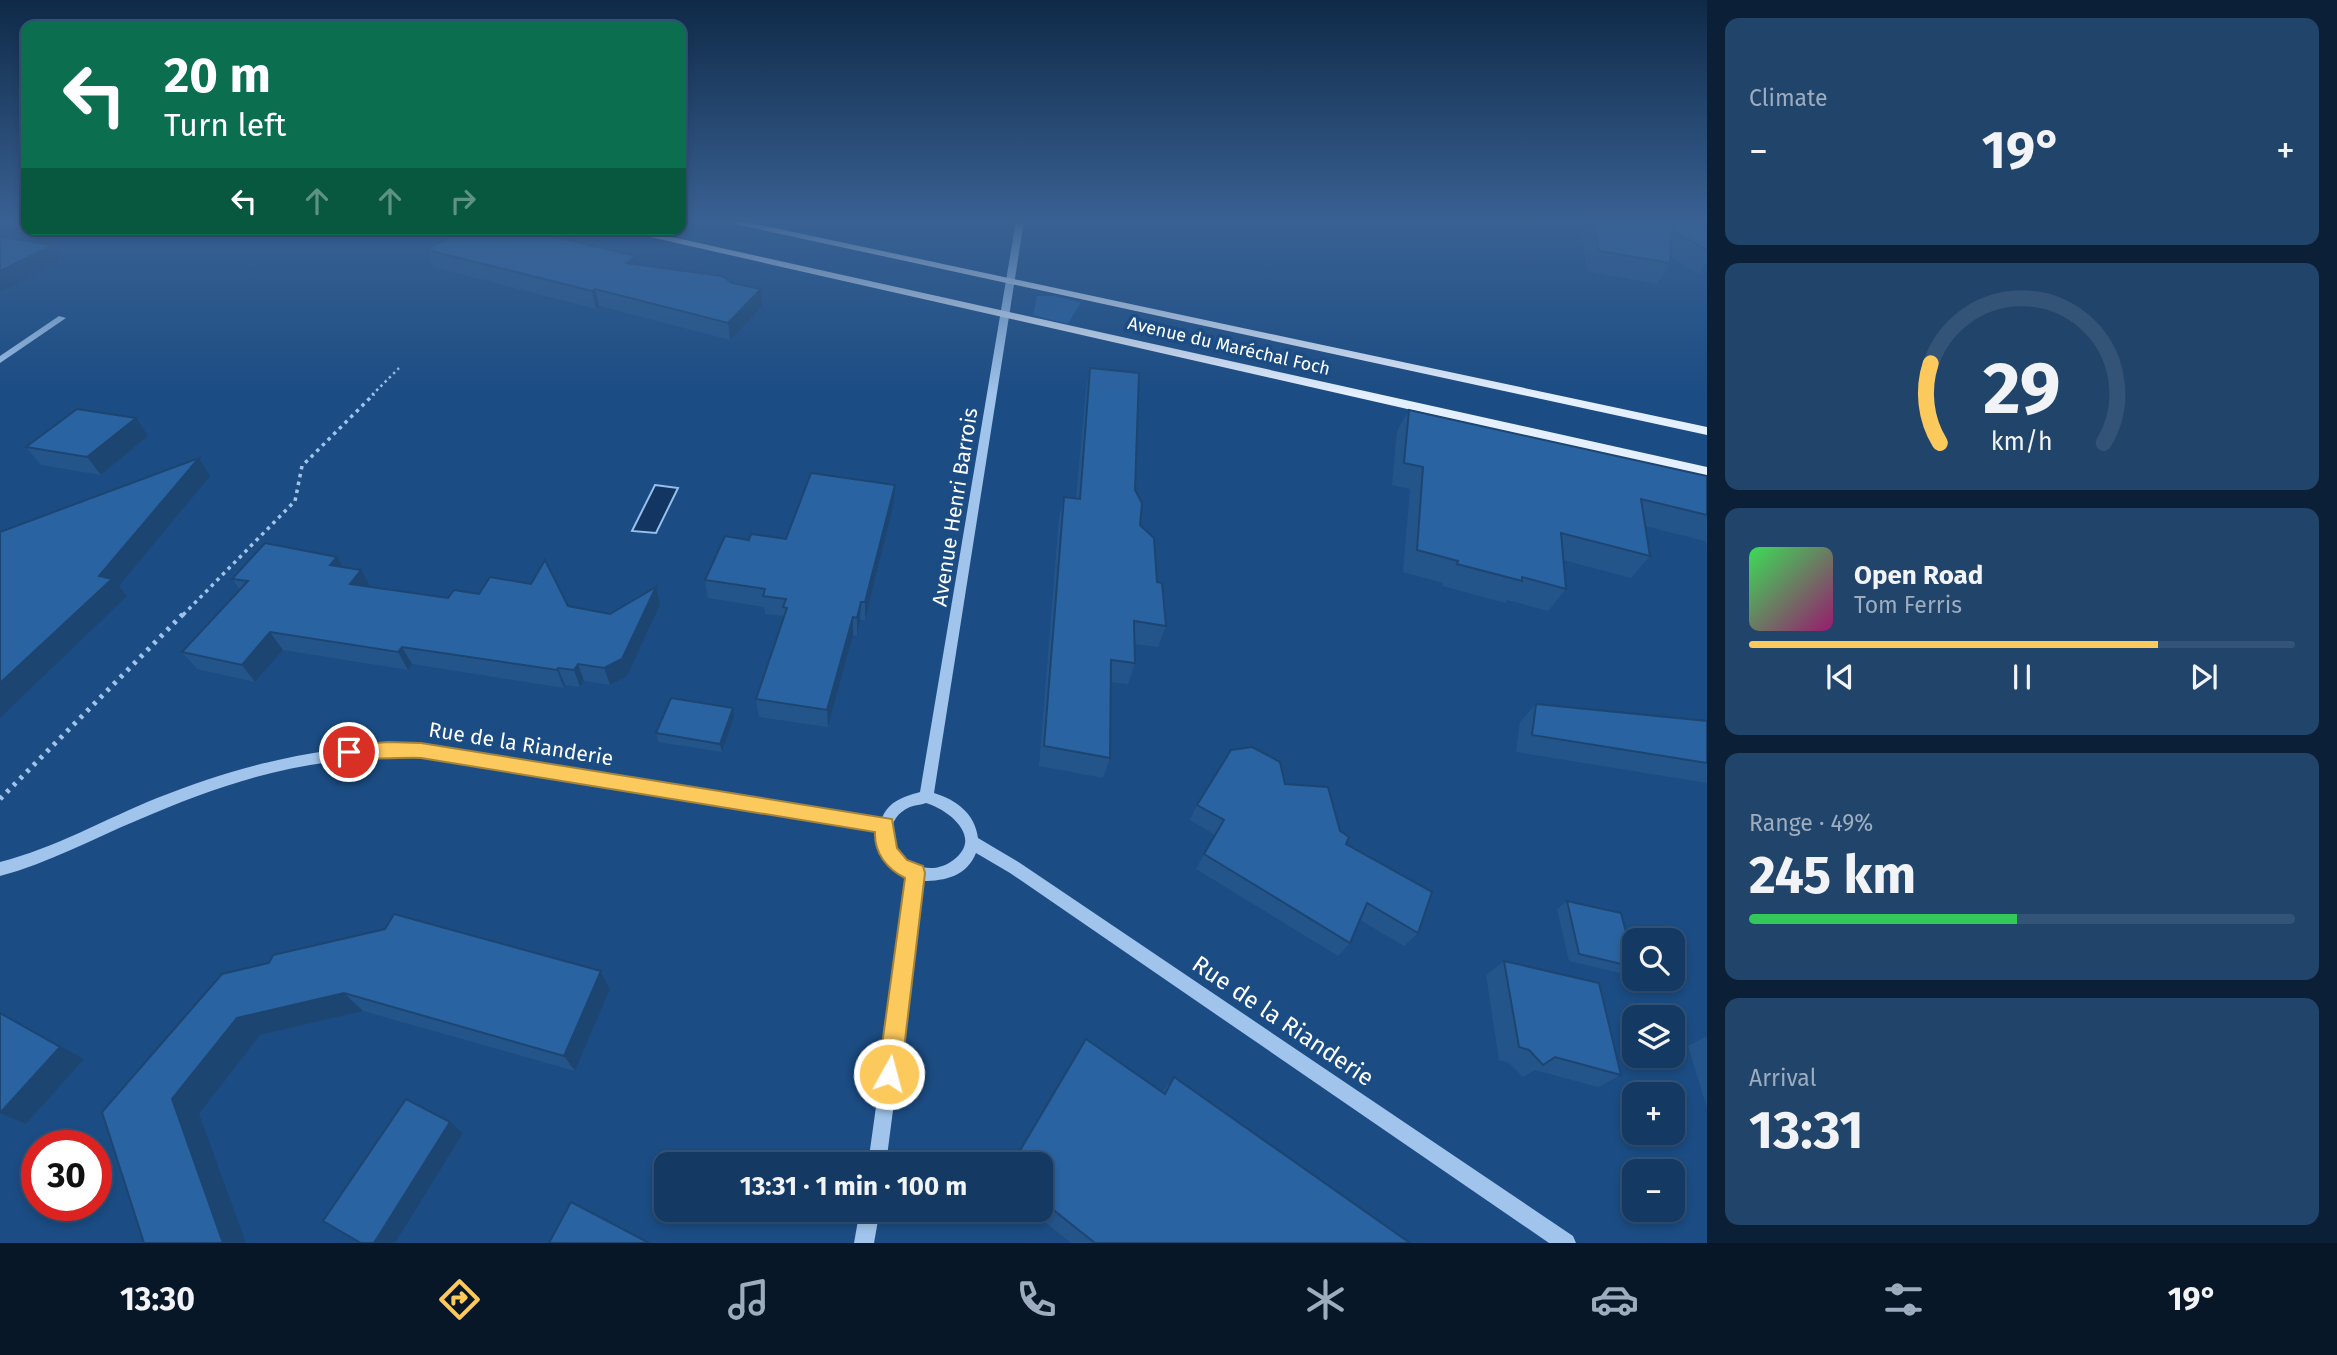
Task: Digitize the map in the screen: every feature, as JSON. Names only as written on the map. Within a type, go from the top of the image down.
[{"type":"main road","name":"Avenue du Maréchal Foch","points":[[847,279],[1707,472]]},
{"type":"main road","name":"Avenue du Maréchal Foch","points":[[996,279],[1707,431]]},
{"type":"street","name":"Avenue Henri Barrois","points":[[926,797],[1010,279]]},
{"type":"street","points":[[0,360],[62,318]]},
{"type":"street","name":"Rue de la Rianderie","points":[[0,869],[181,795],[254,770],[311,756],[388,749],[434,753],[885,825]]},
{"type":"street","points":[[926,797],[949,803],[959,810],[971,831],[968,853],[952,869],[928,875],[900,866],[889,854],[884,839],[888,817],[901,805],[926,797]]},
{"type":"street","name":"Rue de la Rianderie","points":[[971,842],[1015,868],[1566,1243]]},
{"type":"street","points":[[879,1152],[916,873]]},
{"type":"street","points":[[864,1243],[868,1222]]},
{"type":"path","points":[[0,799],[295,501],[302,466],[399,368]]},
{"type":"shaded area","points":[[1037,296],[1053,296],[1081,302],[1068,324],[1033,315]]},
{"type":"shaded area","points":[[655,485],[678,488],[656,533],[632,531]]},
{"type":"building","points":[[544,279],[726,279],[732,283],[761,289],[728,323],[595,289],[592,291]]},
{"type":"building","points":[[1090,368],[1139,373],[1135,490],[1142,503],[1140,525],[1154,538],[1157,582],[1162,583],[1166,626],[1134,621],[1135,663],[1111,660],[1110,758],[1044,746],[1064,497],[1080,499]]},
{"type":"building","points":[[77,409],[136,418],[87,457],[26,447]]},
{"type":"building","points":[[1409,410],[1707,476],[1707,515],[1641,499],[1650,556],[1561,533],[1566,589],[1457,564],[1458,561],[1417,550],[1423,467],[1404,463]]},
{"type":"building","points":[[199,458],[99,576],[112,579],[0,683],[0,532]]},
{"type":"building","points":[[811,473],[895,485],[865,602],[861,602],[857,618],[853,617],[827,710],[756,699],[787,608],[783,607],[786,599],[763,596],[765,589],[705,580],[725,536],[749,540],[751,534],[786,539]]},
{"type":"building","points":[[265,543],[337,557],[330,565],[361,570],[350,584],[448,598],[454,590],[479,594],[490,577],[531,584],[545,560],[568,606],[610,614],[656,587],[622,659],[604,668],[578,664],[574,670],[557,670],[402,647],[398,652],[270,632],[242,665],[182,652],[248,581],[232,579]]},
{"type":"building","points":[[671,698],[733,708],[720,744],[656,733]]},
{"type":"building","points":[[1536,704],[1707,721],[1707,763],[1532,735]]},
{"type":"building","points":[[1252,747],[1280,762],[1285,784],[1328,787],[1340,831],[1349,837],[1346,844],[1432,892],[1418,933],[1367,903],[1350,943],[1204,854],[1224,820],[1197,805],[1231,750]]},
{"type":"building","points":[[1567,901],[1621,913],[1625,928],[1622,928],[1622,964],[1579,954]]},
{"type":"building","points":[[394,914],[601,971],[564,1056],[344,993],[237,1018],[172,1099],[223,1243],[144,1243],[112,1143],[112,1130],[108,1130],[102,1112],[222,974],[269,963],[273,955],[385,929]]},
{"type":"building","points":[[1504,961],[1599,983],[1621,1075],[1555,1057],[1543,1065],[1529,1050],[1519,1047]]},
{"type":"building","points":[[0,1013],[60,1047],[0,1113]]},
{"type":"building","points":[[1086,1039],[1165,1094],[1174,1077],[1410,1243],[1095,1243],[1053,1210],[1053,1152],[1019,1152]]},
{"type":"building","points":[[406,1099],[450,1122],[374,1243],[361,1243],[323,1221]]},
{"type":"building","points":[[571,1202],[649,1243],[549,1243]]},
{"type":"route","points":[[349,752],[388,749],[421,751],[885,825],[884,839],[889,854],[900,866],[916,873],[889,1074]]}]
